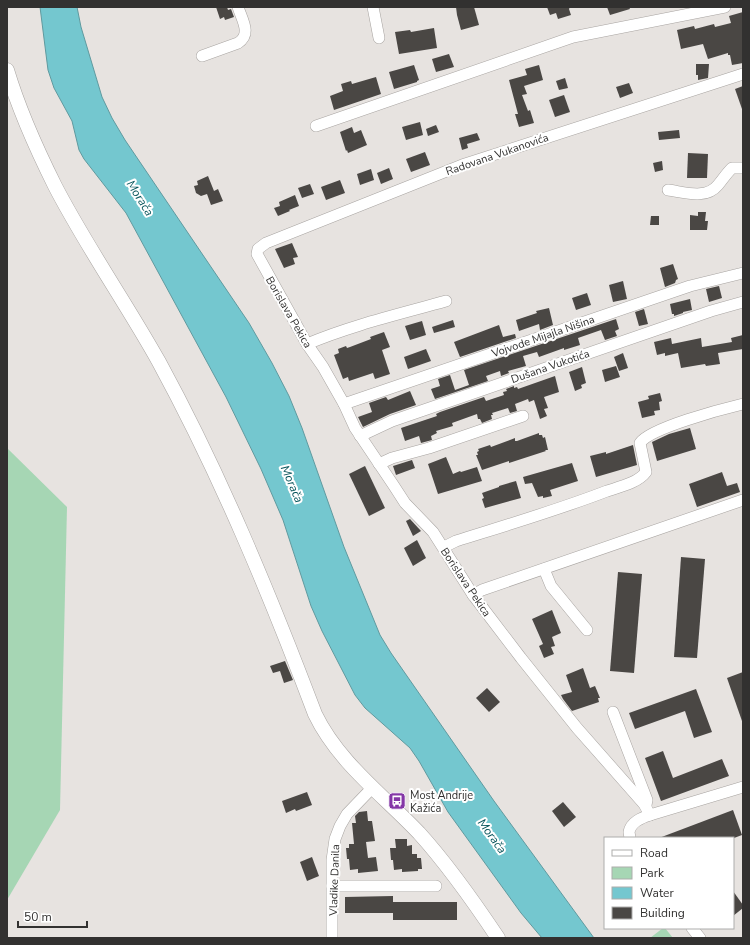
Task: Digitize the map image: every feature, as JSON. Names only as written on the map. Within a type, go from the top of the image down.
[{"type":"main road","points":[[7,70],[27,126],[54,185],[145,338],[189,420],[256,563],[320,722],[335,746],[433,849],[498,938]]},
{"type":"street","points":[[202,56],[238,43],[244,39],[246,33],[238,7]]},
{"type":"street","points":[[373,7],[379,38]]},
{"type":"street","points":[[316,126],[573,37],[725,7]]},
{"type":"street","name":"Radovana Vukanovića","points":[[258,249],[266,243],[462,165],[743,74]]},
{"type":"street","points":[[668,190],[698,195],[712,191],[718,186],[725,175],[732,168],[743,168]]},
{"type":"street","name":"Borislava Pekica","points":[[258,249],[257,254],[259,259],[307,344],[323,367],[360,436],[405,503],[433,532],[444,547],[473,595],[521,658],[577,728],[648,811]]},
{"type":"street","name":"Vojvode Mijajla Nišina","points":[[344,404],[690,286],[743,273]]},
{"type":"street","points":[[307,344],[353,327],[446,301]]},
{"type":"street","name":"Dušana Vukotića","points":[[360,436],[399,418],[711,310],[743,302]]},
{"type":"street","points":[[444,547],[456,541],[591,497],[643,476],[646,472],[640,443],[647,437],[687,420],[743,404]]},
{"type":"street","points":[[379,464],[392,458],[429,448],[523,416]]},
{"type":"street","points":[[473,595],[482,590],[743,500]]},
{"type":"street","points":[[544,569],[551,586],[587,630]]},
{"type":"street","points":[[613,712],[647,800],[648,811]]},
{"type":"street","name":"Vladike Danila","points":[[332,938],[333,851],[335,839],[347,814],[373,787]]},
{"type":"street","points":[[630,837],[629,832],[633,824],[648,811],[743,787]]},
{"type":"street","points":[[332,886],[436,886]]},
{"type":"street","points":[[693,929],[700,938]]},
{"type":"green space","points":[[7,448],[67,507],[60,810],[7,900]]},
{"type":"green space","points":[[662,929],[666,929],[673,938],[650,938]]},
{"type":"water","name":"Morača","points":[[40,7],[77,7],[81,27],[102,97],[112,118],[125,140],[249,323],[289,396],[302,428],[344,547],[380,635],[494,801],[594,938],[542,938],[521,913],[448,812],[410,748],[365,708],[355,695],[322,631],[311,606],[283,520],[261,469],[226,397],[126,213],[84,159],[79,150],[72,121],[54,88],[48,70]]},
{"type":"building","points":[[216,7],[227,7],[228,10],[231,9],[234,17],[225,20],[224,17],[220,19]]},
{"type":"building","points":[[456,7],[474,7],[479,25],[461,30]]},
{"type":"building","points":[[547,7],[570,7],[569,9],[571,15],[558,19],[556,13],[550,15]]},
{"type":"building","points":[[607,7],[629,7],[630,9],[610,15]]},
{"type":"building","points":[[743,12],[743,63],[732,65],[730,55],[728,55],[728,53],[708,59],[703,44],[681,49],[677,30],[694,26],[695,29],[714,24],[715,27],[731,23],[729,16]]},
{"type":"building","points":[[434,28],[437,48],[399,54],[395,32],[410,30],[411,32]]},
{"type":"building","points":[[449,54],[454,67],[436,72],[432,59]]},
{"type":"building","points":[[696,64],[709,64],[708,78],[698,80],[698,75],[696,75]]},
{"type":"building","points":[[414,65],[419,80],[417,82],[394,89],[389,72]]},
{"type":"building","points":[[539,65],[543,80],[524,86],[527,94],[522,95],[528,111],[530,110],[534,123],[519,127],[515,114],[518,114],[509,80],[527,75],[525,69]]},
{"type":"building","points":[[376,77],[381,94],[334,110],[330,96],[343,91],[341,84],[351,81],[352,84]]},
{"type":"building","points":[[565,78],[568,88],[559,90],[556,81]]},
{"type":"building","points":[[629,83],[633,93],[620,98],[616,87]]},
{"type":"building","points":[[743,86],[743,109],[742,109],[735,89]]},
{"type":"building","points":[[564,95],[570,112],[555,117],[549,100]]},
{"type":"building","points":[[420,122],[423,135],[406,140],[402,127]]},
{"type":"building","points":[[436,125],[439,132],[428,136],[426,129]]},
{"type":"building","points":[[352,127],[354,133],[361,130],[367,145],[348,153],[340,132]]},
{"type":"building","points":[[679,130],[680,138],[659,140],[658,132]]},
{"type":"building","points":[[477,133],[480,140],[467,144],[468,148],[462,150],[459,138]]},
{"type":"building","points":[[425,152],[430,165],[411,172],[406,159]]},
{"type":"building","points":[[688,153],[708,154],[707,178],[687,178]]},
{"type":"building","points":[[662,161],[663,170],[655,172],[653,163]]},
{"type":"building","points":[[389,168],[393,179],[381,184],[377,173]]},
{"type":"building","points":[[371,169],[374,180],[360,185],[357,174]]},
{"type":"building","points":[[208,176],[214,191],[218,189],[223,201],[211,205],[207,194],[201,196],[196,193],[194,186],[198,185],[197,181]]},
{"type":"building","points":[[340,180],[345,193],[326,200],[321,187]]},
{"type":"building","points":[[310,184],[314,194],[302,198],[298,188]]},
{"type":"building","points":[[295,195],[299,206],[278,216],[274,208],[280,206],[279,202]]},
{"type":"building","points":[[698,212],[706,212],[705,221],[708,221],[707,230],[690,230],[690,215],[698,216]]},
{"type":"building","points":[[651,216],[659,216],[659,225],[650,225]]},
{"type":"building","points":[[292,243],[298,257],[293,258],[295,264],[284,268],[275,249]]},
{"type":"building","points":[[673,264],[678,279],[675,283],[665,287],[660,268]]},
{"type":"building","points":[[623,281],[627,299],[613,302],[609,285]]},
{"type":"building","points":[[719,286],[722,298],[709,302],[706,289]]},
{"type":"building","points":[[587,293],[591,305],[576,310],[572,298]]},
{"type":"building","points":[[690,299],[692,310],[674,316],[674,314],[672,314],[670,304]]},
{"type":"building","points":[[549,308],[553,325],[540,330],[539,324],[519,331],[516,320],[537,313],[536,311]]},
{"type":"building","points":[[644,309],[648,324],[639,326],[635,312]]},
{"type":"building","points":[[616,319],[619,329],[615,331],[617,336],[605,340],[601,330],[578,338],[580,345],[564,350],[564,348],[539,357],[537,352],[523,356],[526,366],[508,371],[509,373],[501,376],[500,371],[486,376],[488,381],[435,399],[431,389],[440,386],[438,379],[450,375],[455,390],[469,385],[464,370]]},
{"type":"building","points":[[453,320],[455,327],[434,333],[432,327]]},
{"type":"building","points":[[422,321],[426,335],[410,340],[405,326]]},
{"type":"building","points":[[499,325],[503,337],[515,334],[516,338],[460,357],[454,342]]},
{"type":"building","points":[[384,332],[390,347],[382,350],[390,374],[375,379],[373,373],[349,381],[348,377],[343,379],[334,355],[339,353],[338,349],[346,346],[347,348],[350,347]]},
{"type":"building","points":[[743,335],[743,349],[718,353],[720,364],[706,366],[705,364],[681,368],[678,353],[665,356],[665,353],[657,355],[654,342],[671,338],[672,344],[701,338],[702,347],[732,342],[731,338]]},
{"type":"building","points":[[426,349],[431,361],[408,369],[404,357]]},
{"type":"building","points":[[623,353],[628,368],[619,371],[614,357]]},
{"type":"building","points":[[616,366],[620,377],[605,382],[602,370]]},
{"type":"building","points":[[582,367],[586,383],[581,385],[582,388],[575,391],[569,372]]},
{"type":"building","points":[[555,376],[559,392],[544,397],[548,408],[544,409],[547,416],[540,419],[534,400],[529,402],[528,399],[515,404],[517,411],[510,413],[508,408],[492,413],[492,419],[482,423],[480,419],[478,419],[477,414],[452,423],[453,426],[436,431],[437,433],[431,436],[432,440],[421,443],[419,436],[405,441],[401,428],[437,416],[436,414],[440,412],[484,397],[486,401],[504,395],[503,392],[507,391],[506,389],[514,386],[514,388],[517,387],[518,389]]},
{"type":"building","points":[[410,391],[416,405],[390,414],[363,427],[358,417],[372,412],[369,403],[386,397],[388,400]]},
{"type":"building","points":[[660,393],[662,401],[659,402],[660,410],[654,411],[655,415],[642,418],[638,402],[649,399],[648,396]]},
{"type":"building","points":[[690,428],[696,449],[657,461],[652,442],[669,434]]},
{"type":"building","points":[[539,433],[539,435],[542,435],[543,438],[545,437],[548,450],[482,470],[476,455],[478,455],[478,449],[490,445],[491,447],[515,438],[515,441],[517,441]]},
{"type":"building","points":[[633,445],[637,465],[596,477],[590,456],[606,452],[606,454]]},
{"type":"building","points":[[446,457],[453,474],[477,467],[482,481],[438,494],[428,464]]},
{"type":"building","points":[[412,460],[415,468],[396,475],[393,466]]},
{"type":"building","points":[[572,463],[578,481],[550,490],[552,496],[543,498],[543,496],[538,497],[532,483],[525,484],[523,477]]},
{"type":"building","points":[[365,466],[385,508],[369,516],[349,474]]},
{"type":"building","points":[[722,472],[727,486],[737,483],[740,492],[697,507],[689,484]]},
{"type":"building","points":[[516,481],[521,498],[485,508],[482,493]]},
{"type":"building","points":[[410,519],[421,531],[413,536],[406,521]]},
{"type":"building","points":[[417,540],[426,558],[413,566],[404,548]]},
{"type":"building","points":[[681,557],[705,559],[697,658],[674,657]]},
{"type":"building","points":[[618,572],[642,574],[634,673],[610,671]]},
{"type":"building","points":[[552,610],[561,633],[552,637],[555,646],[551,647],[554,654],[544,658],[539,646],[543,644],[532,619]]},
{"type":"building","points":[[285,661],[293,680],[284,683],[280,671],[273,673],[270,666]]},
{"type":"building","points":[[583,668],[590,688],[595,686],[600,698],[598,698],[599,702],[572,711],[561,695],[572,692],[566,675]]},
{"type":"building","points":[[743,672],[743,721],[742,721],[727,678]]},
{"type":"building","points":[[487,688],[500,702],[489,712],[476,698]]},
{"type":"building","points":[[696,689],[712,732],[694,738],[685,711],[635,729],[629,713]]},
{"type":"building","points":[[663,751],[673,778],[722,759],[729,776],[661,801],[645,758]]},
{"type":"building","points":[[307,792],[312,805],[286,813],[282,801]]},
{"type":"building","points":[[563,802],[576,817],[564,827],[552,811]]},
{"type":"building","points":[[733,810],[742,835],[734,838],[662,837]]},
{"type":"building","points":[[367,811],[368,821],[372,821],[375,841],[366,842],[368,858],[376,857],[378,871],[358,873],[358,869],[350,870],[346,848],[349,848],[349,844],[354,844],[352,823],[356,823],[355,816],[359,812]]},
{"type":"building","points":[[395,839],[407,839],[407,846],[412,845],[412,854],[417,854],[417,858],[421,858],[422,869],[418,869],[418,871],[402,872],[402,869],[394,870],[390,848],[396,848]]},
{"type":"building","points":[[312,857],[319,876],[307,881],[300,862]]},
{"type":"building","points":[[734,892],[743,905],[743,908],[734,915]]},
{"type":"building","points":[[393,896],[393,902],[457,902],[457,920],[393,920],[393,913],[345,913],[345,897]]},
{"type":"place","name":"Most Andrije Kažića","points":[[397,801]]}]
